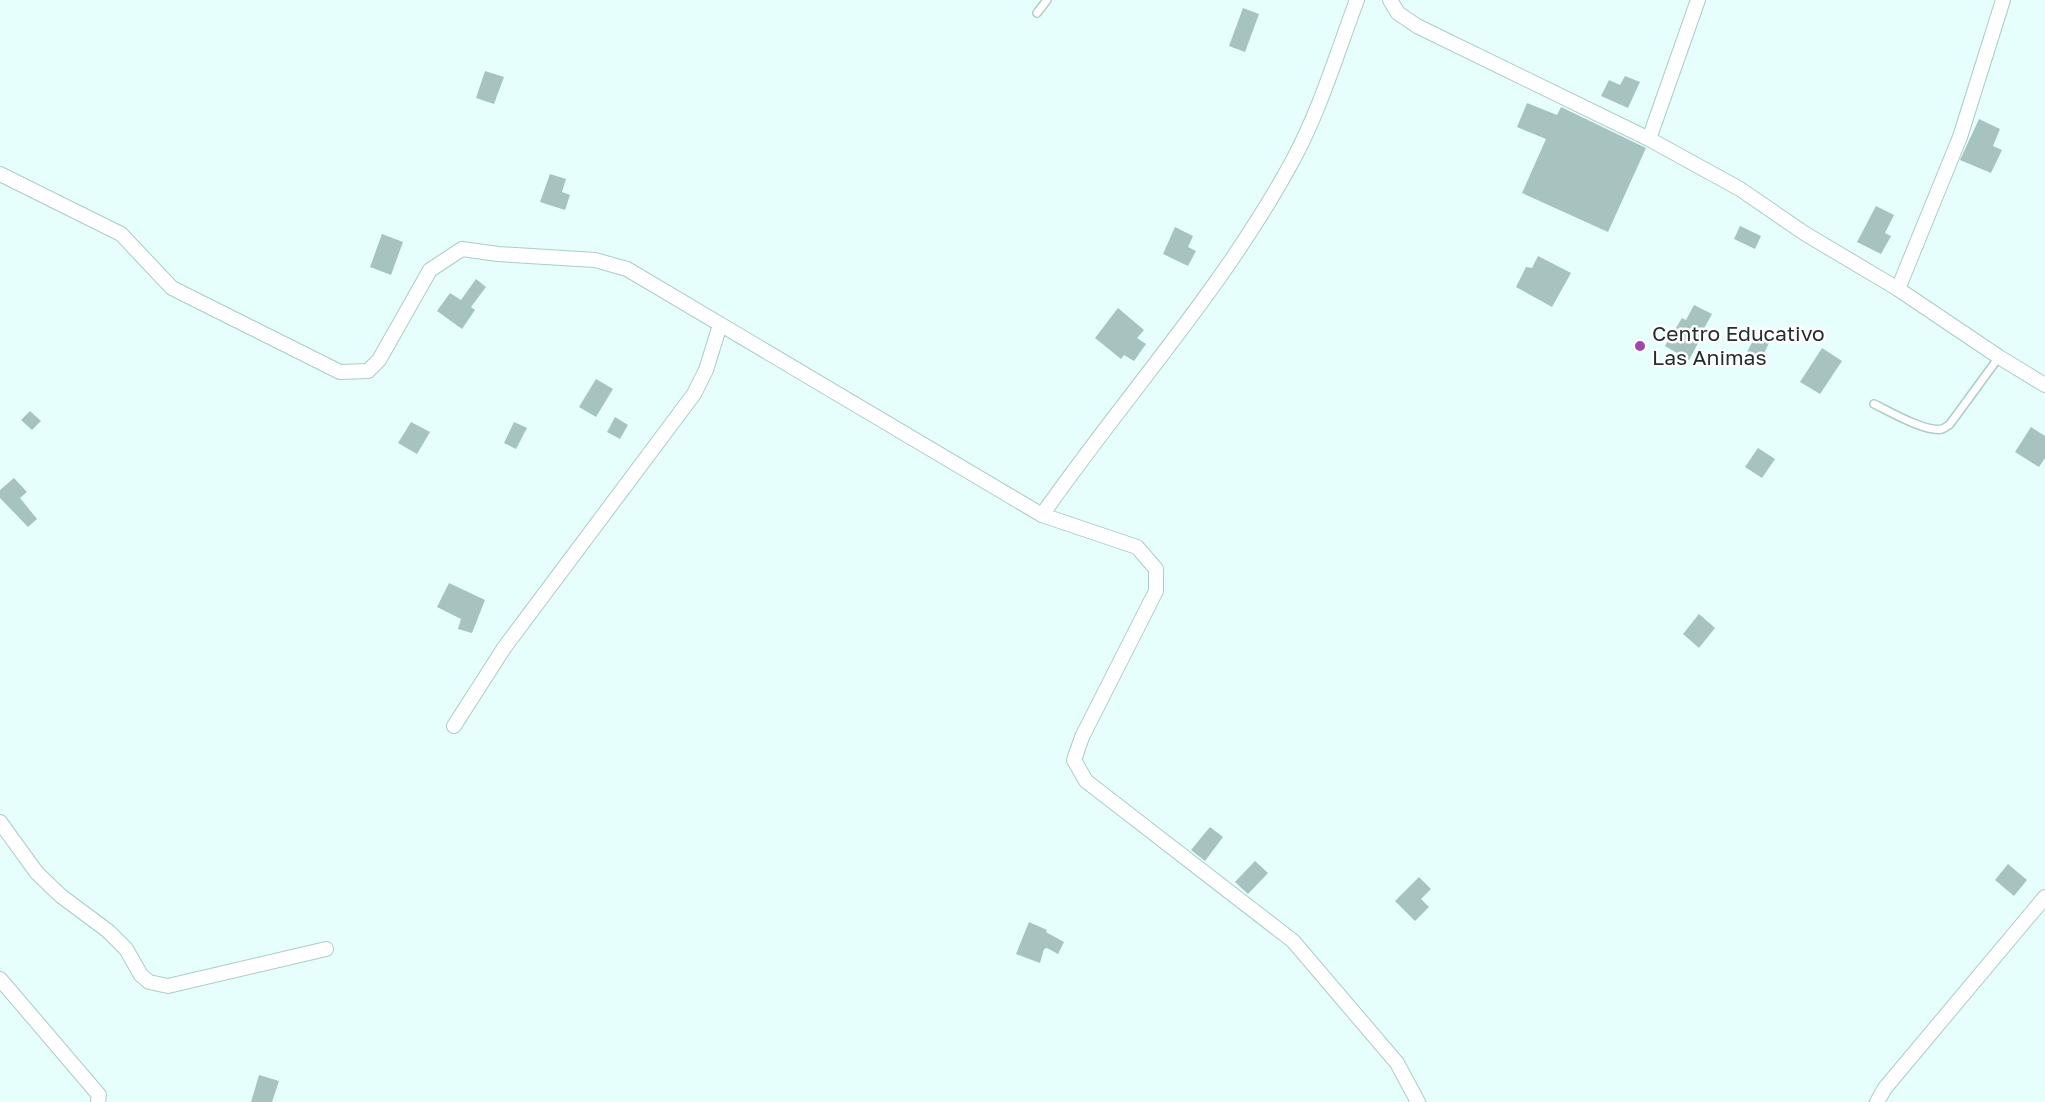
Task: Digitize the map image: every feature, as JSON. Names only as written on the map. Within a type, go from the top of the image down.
[{"type":"street","points":[[1042,515],[1072,472],[1178,337],[1264,211],[1295,158],[1357,0]]},
{"type":"street","points":[[1389,0],[1398,13],[1417,26],[1649,139],[1740,189],[1803,232],[1898,289],[2045,384]]},
{"type":"street","points":[[1649,139],[1698,0]]},
{"type":"street","points":[[1898,289],[1960,137],[2003,0]]},
{"type":"street","points":[[0,174],[121,234],[172,288],[340,372],[368,371],[379,360],[430,270],[462,249],[498,254],[595,260],[627,269],[1042,515],[1137,547],[1156,569],[1156,591],[1082,737],[1074,760],[1086,781],[1293,941],[1396,1063],[1418,1102]]},
{"type":"street","points":[[454,726],[504,648],[694,394],[706,370],[720,325]]},
{"type":"street","points":[[0,822],[37,873],[62,896],[108,931],[126,949],[141,975],[149,982],[168,986],[326,949]]},
{"type":"street","points":[[1877,1102],[1885,1088],[2045,897]]},
{"type":"street","points":[[0,979],[99,1095],[98,1102]]},
{"type":"lane","points":[[1037,13],[1047,0]]},
{"type":"lane","points":[[1874,404],[1920,425],[1942,429],[1950,424],[2000,357]]},
{"type":"building","points":[[1243,8],[1259,14],[1245,52],[1229,46]]},
{"type":"building","points":[[485,71],[504,77],[494,104],[476,98]]},
{"type":"building","points":[[1625,76],[1640,82],[1628,108],[1601,96],[1609,80],[1620,85]]},
{"type":"building","points":[[1527,103],[1557,115],[1561,107],[1646,148],[1608,232],[1522,193],[1546,139],[1517,127]]},
{"type":"building","points":[[1979,119],[2000,129],[1993,146],[2002,150],[1991,173],[1960,160]]},
{"type":"building","points":[[550,174],[566,179],[562,192],[570,195],[565,210],[540,202]]},
{"type":"building","points":[[1876,206],[1894,215],[1885,233],[1891,236],[1881,254],[1857,242]]},
{"type":"building","points":[[1740,226],[1761,236],[1755,249],[1734,239]]},
{"type":"building","points":[[1175,227],[1193,236],[1188,247],[1196,251],[1188,266],[1163,254]]},
{"type":"building","points":[[382,234],[403,242],[391,275],[370,267]]},
{"type":"building","points":[[1538,256],[1571,273],[1552,307],[1516,287],[1526,267],[1532,268]]},
{"type":"building","points":[[476,279],[486,287],[471,307],[475,310],[462,329],[437,311],[450,293],[461,300]]},
{"type":"building","points":[[1694,305],[1712,314],[1689,360],[1665,346],[1682,318],[1686,320]]},
{"type":"building","points":[[1118,308],[1144,330],[1137,338],[1146,344],[1134,361],[1124,355],[1121,359],[1095,338]]},
{"type":"building","points":[[1757,338],[1769,343],[1759,364],[1745,357],[1751,344]]},
{"type":"building","points":[[1822,348],[1842,361],[1820,394],[1800,382]]},
{"type":"building","points":[[596,379],[613,389],[596,417],[579,407]]},
{"type":"building","points":[[30,411],[41,421],[32,430],[21,420]]},
{"type":"building","points":[[615,417],[628,425],[620,439],[607,432]]},
{"type":"building","points":[[411,422],[430,432],[417,454],[398,443]]},
{"type":"building","points":[[514,422],[527,428],[516,449],[504,443]]},
{"type":"building","points":[[2031,427],[2045,436],[2045,458],[2039,467],[2015,452]]},
{"type":"building","points":[[1758,448],[1775,459],[1762,478],[1745,467]]},
{"type":"building","points":[[14,478],[27,492],[20,498],[37,519],[28,527],[0,498],[0,490]]},
{"type":"building","points":[[449,583],[485,600],[472,633],[458,629],[461,619],[437,607]]},
{"type":"building","points":[[1699,614],[1715,628],[1699,648],[1683,634]]},
{"type":"building","points":[[1210,827],[1223,837],[1205,861],[1191,850]]},
{"type":"building","points":[[1255,861],[1268,873],[1248,894],[1235,882]]},
{"type":"building","points":[[2008,864],[2027,880],[2014,896],[1995,880]]},
{"type":"building","points":[[1419,877],[1431,889],[1421,899],[1429,907],[1415,921],[1395,901]]},
{"type":"building","points":[[1029,922],[1047,930],[1046,932],[1064,942],[1058,954],[1047,948],[1044,949],[1040,963],[1016,954]]},
{"type":"building","points":[[259,1075],[279,1081],[272,1102],[251,1102]]},
{"type":"place","name":"Centro Educativo Las Animas","points":[[1640,346]]}]
